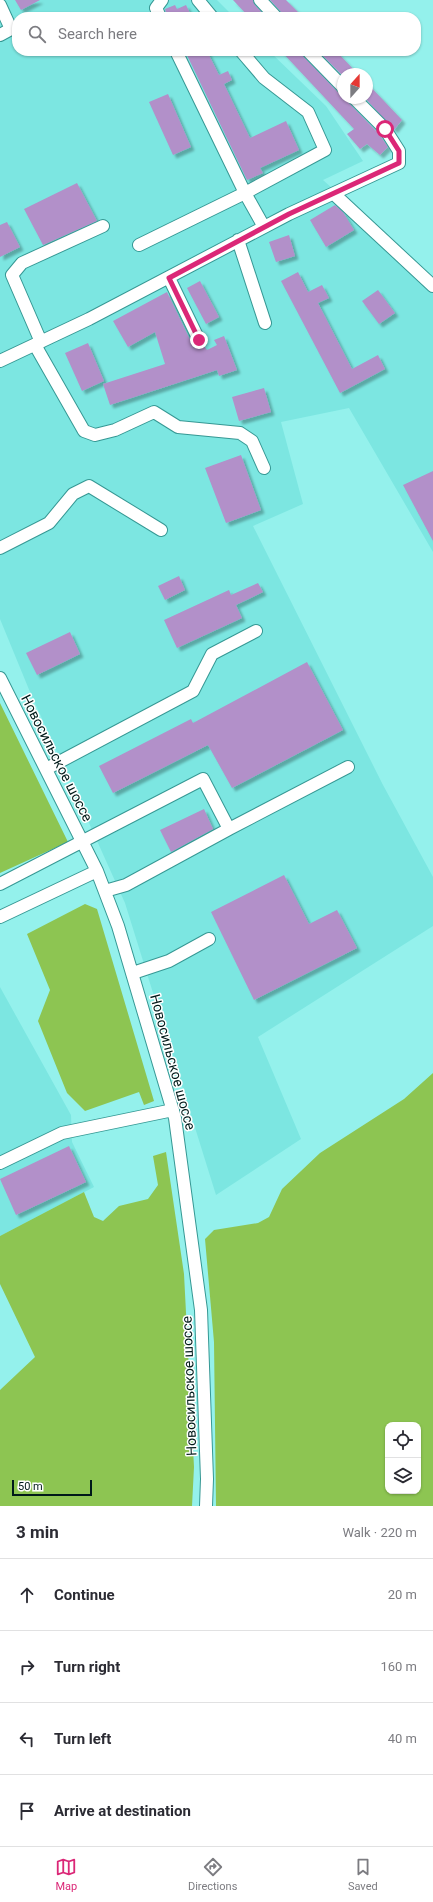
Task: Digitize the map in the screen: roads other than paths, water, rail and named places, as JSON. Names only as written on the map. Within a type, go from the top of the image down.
[{"type":"street","points":[[158,12],[156,8],[162,0]]},
{"type":"street","points":[[198,0],[208,12]]},
{"type":"street","points":[[260,0],[271,12]]},
{"type":"street","points":[[0,4],[11,29],[0,35]]},
{"type":"street","points":[[178,56],[264,227]]},
{"type":"street","points":[[140,245],[246,193],[325,150],[308,112],[264,78],[245,56]]},
{"type":"street","points":[[313,56],[337,81]]},
{"type":"street","points":[[0,361],[89,319],[264,227],[399,163],[399,151],[385,129],[360,104]]},
{"type":"street","points":[[334,194],[433,286]]},
{"type":"street","points":[[103,226],[22,263],[12,275],[38,343],[84,431],[95,435],[115,430],[154,412],[178,427],[240,433],[252,441],[264,468]]},
{"type":"street","points":[[238,240],[265,323]]},
{"type":"street","points":[[169,278],[199,340]]},
{"type":"street","points":[[0,548],[49,523],[73,494],[90,486],[161,530]]},
{"type":"street","points":[[46,769],[193,691],[212,654],[256,631]]},
{"type":"street","name":"Новосильское шоссе","points":[[0,678],[97,871],[118,926],[133,973],[173,1110],[201,1310],[207,1479],[206,1506]]},
{"type":"street","points":[[105,891],[126,884],[348,767]]},
{"type":"street","points":[[0,884],[203,779],[229,829]]},
{"type":"street","points":[[0,917],[97,871]]},
{"type":"street","points":[[133,973],[169,961],[209,939]]},
{"type":"street","points":[[0,1163],[62,1133],[173,1110]]}]
